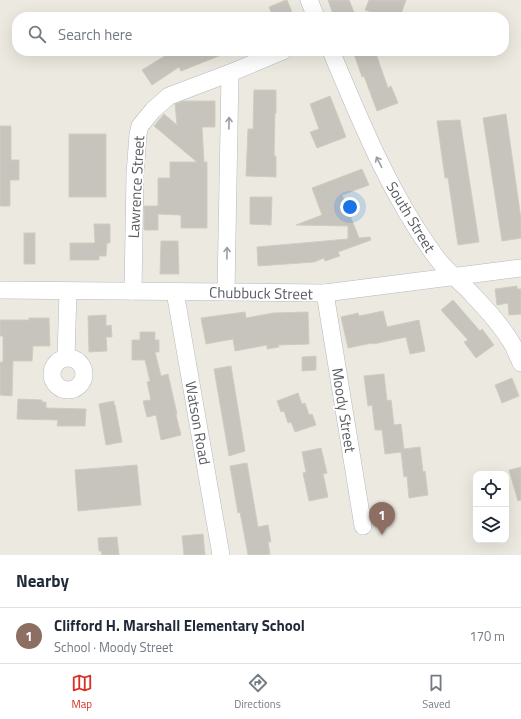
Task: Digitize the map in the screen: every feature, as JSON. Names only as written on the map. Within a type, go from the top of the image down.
[{"type":"street","points":[[309,0],[314,12]]},
{"type":"street","name":"Lawrence Street","points":[[132,291],[135,174],[140,126],[153,110],[169,96],[271,56]]},
{"type":"street","name":"South Street","points":[[333,56],[376,154],[389,181],[407,212],[437,258],[471,293],[502,329],[514,347],[521,363]]},
{"type":"street","points":[[226,292],[230,73]]},
{"type":"street","name":"Chubbuck Street","points":[[0,290],[325,293],[521,268]]},
{"type":"street","points":[[66,358],[68,291]]},
{"type":"street","name":"Watson Road","points":[[174,292],[222,555]]},
{"type":"street","name":"Moody Street","points":[[325,293],[363,526]]},
{"type":"building","points":[[287,0],[292,12],[271,12],[269,7]]},
{"type":"building","points":[[328,0],[349,0],[354,12],[332,12]]},
{"type":"building","points":[[369,0],[406,0],[402,12],[372,12],[365,10]]},
{"type":"building","points":[[165,56],[219,56],[181,71],[179,67],[152,85],[142,70]]},
{"type":"building","points":[[355,56],[377,56],[388,88],[391,86],[398,103],[377,111],[364,76],[362,77]]},
{"type":"building","points":[[254,90],[276,90],[274,156],[276,156],[276,177],[246,176],[248,129],[253,129]]},
{"type":"building","points":[[330,96],[346,137],[317,148],[310,132],[319,129],[310,104]]},
{"type":"building","points":[[183,101],[215,101],[215,127],[202,127],[204,162],[207,162],[207,228],[181,228],[181,215],[158,214],[158,230],[144,230],[144,206],[158,206],[158,178],[170,178],[170,162],[197,162],[154,126],[164,114],[177,125],[175,104]]},
{"type":"building","points":[[506,114],[521,219],[521,238],[502,241],[483,118]]},
{"type":"building","points":[[460,120],[479,242],[458,245],[448,178],[445,178],[437,121]]},
{"type":"building","points":[[0,126],[11,126],[11,160],[19,160],[19,180],[10,180],[10,206],[0,206]]},
{"type":"building","points":[[69,134],[106,134],[106,197],[69,197]]},
{"type":"building","points":[[362,169],[369,185],[342,195],[359,238],[370,237],[371,240],[338,252],[340,256],[325,261],[324,258],[314,262],[258,266],[257,247],[348,239],[348,226],[296,225],[322,215],[312,188]]},
{"type":"building","points":[[250,197],[272,197],[271,225],[250,224]]},
{"type":"building","points":[[94,224],[110,224],[110,243],[107,243],[106,256],[99,256],[99,260],[70,260],[70,243],[95,243]]},
{"type":"building","points":[[24,233],[35,233],[35,264],[24,264]]},
{"type":"building","points":[[161,241],[178,241],[179,274],[160,274]]},
{"type":"building","points":[[517,286],[517,289],[521,289],[521,314],[509,315],[508,303],[497,305],[495,289]]},
{"type":"building","points":[[453,300],[480,331],[482,329],[494,345],[476,358],[464,342],[468,340],[441,310]]},
{"type":"building","points":[[383,311],[387,327],[419,320],[425,351],[410,354],[406,337],[348,348],[341,317],[358,313],[359,316]]},
{"type":"building","points":[[245,312],[246,318],[273,313],[308,312],[309,344],[278,345],[279,347],[267,349],[267,345],[235,351],[233,339],[206,344],[201,318]]},
{"type":"building","points":[[106,315],[106,326],[111,325],[112,337],[106,337],[107,351],[89,352],[88,316]]},
{"type":"building","points":[[29,318],[49,318],[50,346],[33,346],[32,361],[13,361],[12,396],[0,395],[0,362],[3,362],[3,336],[0,336],[0,320],[29,320]]},
{"type":"building","points":[[140,332],[155,332],[155,340],[159,340],[159,352],[155,352],[161,376],[168,374],[181,435],[161,440],[156,415],[147,417],[143,401],[151,400],[147,382],[150,381],[145,360],[132,360],[132,340],[140,340]]},
{"type":"building","points":[[316,356],[316,370],[302,371],[302,357]]},
{"type":"building","points":[[231,366],[245,451],[229,456],[214,369]]},
{"type":"building","points":[[384,374],[387,401],[391,400],[394,425],[401,424],[404,449],[420,447],[428,495],[409,498],[407,476],[404,477],[401,452],[385,454],[382,430],[375,430],[372,405],[368,406],[364,376]]},
{"type":"building","points":[[512,378],[519,396],[502,403],[495,385]]},
{"type":"building","points":[[298,393],[302,404],[305,403],[309,415],[312,414],[316,425],[295,432],[291,422],[288,423],[284,411],[281,412],[277,401]]},
{"type":"building","points":[[18,399],[42,400],[42,402],[46,402],[46,408],[86,409],[85,426],[57,426],[58,420],[17,419]]},
{"type":"building","points":[[114,401],[122,442],[106,445],[99,404]]},
{"type":"building","points":[[321,448],[327,473],[323,474],[328,497],[309,501],[303,473],[306,472],[302,452]]},
{"type":"building","points":[[247,463],[258,527],[268,525],[271,542],[268,542],[270,554],[248,555],[240,512],[238,513],[230,466]]},
{"type":"building","points":[[137,465],[141,505],[78,511],[75,470]]},
{"type":"building","points":[[521,467],[521,500],[518,501],[509,470]]},
{"type":"building","points":[[203,534],[205,555],[184,555],[182,536]]},
{"type":"building","points":[[117,537],[119,555],[102,555],[101,551],[99,551],[98,538]]},
{"type":"place","name":"Clifford H. Marshall Elementary School","points":[[382,535]]}]
